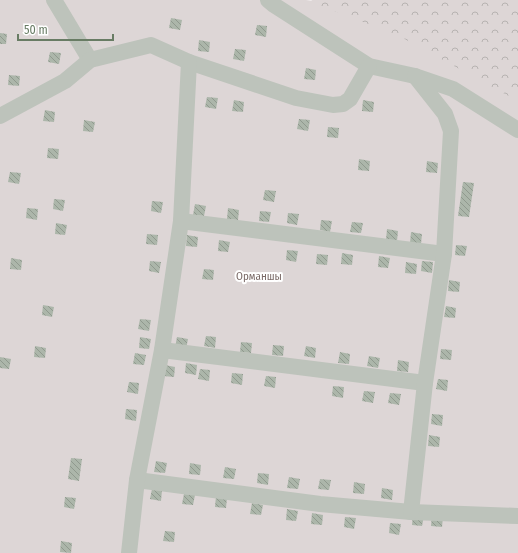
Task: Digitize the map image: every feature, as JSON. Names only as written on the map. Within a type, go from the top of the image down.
[{"type":"street","points":[[54,0],[90,60]]},
{"type":"street","points":[[268,0],[368,66],[414,76],[454,88],[518,130]]},
{"type":"street","points":[[0,116],[65,81],[90,60],[151,45],[189,62],[296,98],[333,105],[343,104],[350,98],[368,66]]},
{"type":"street","points":[[128,553],[137,480],[162,350],[181,221],[189,62]]},
{"type":"street","points":[[411,512],[425,383],[444,254],[451,131],[445,114],[414,76]]},
{"type":"street","points":[[181,221],[444,254]]},
{"type":"street","points":[[162,350],[425,383]]},
{"type":"street","points":[[137,480],[320,504],[411,512],[518,516]]},
{"type":"green space","name":"Орманшы","points":[[0,0],[306,0],[426,17],[518,65],[518,553],[0,553]]},
{"type":"green space","points":[[311,0],[518,0],[518,101],[399,36],[316,4]]},
{"type":"building","points":[[171,18],[182,20],[180,30],[169,28]]},
{"type":"building","points":[[257,25],[267,26],[266,37],[255,35]]},
{"type":"building","points":[[0,33],[7,34],[6,44],[0,44]]},
{"type":"building","points":[[199,40],[210,42],[209,52],[198,51]]},
{"type":"building","points":[[235,49],[246,50],[244,61],[233,59]]},
{"type":"building","points":[[50,52],[61,53],[59,64],[48,62]]},
{"type":"building","points":[[306,68],[316,70],[315,80],[304,79]]},
{"type":"building","points":[[9,75],[20,76],[19,86],[8,85]]},
{"type":"building","points":[[207,97],[218,98],[216,109],[205,107]]},
{"type":"building","points":[[234,100],[244,102],[243,112],[232,111]]},
{"type":"building","points":[[363,100],[374,102],[373,112],[362,111]]},
{"type":"building","points":[[45,110],[55,112],[54,122],[43,121]]},
{"type":"building","points":[[299,119],[310,120],[308,131],[297,129]]},
{"type":"building","points":[[84,120],[95,122],[93,132],[83,131]]},
{"type":"building","points":[[328,127],[339,128],[338,138],[327,137]]},
{"type":"building","points":[[48,148],[59,149],[58,159],[47,158]]},
{"type":"building","points":[[359,159],[370,161],[369,171],[358,170]]},
{"type":"building","points":[[427,161],[438,163],[437,173],[426,172]]},
{"type":"building","points":[[10,172],[21,173],[19,184],[8,182]]},
{"type":"building","points":[[463,182],[474,183],[469,217],[458,216]]},
{"type":"building","points":[[265,190],[276,191],[274,202],[263,200]]},
{"type":"building","points":[[54,199],[65,200],[63,211],[53,209]]},
{"type":"building","points":[[152,201],[163,202],[161,213],[151,211]]},
{"type":"building","points":[[195,204],[206,206],[204,216],[193,215]]},
{"type":"building","points":[[27,208],[38,209],[37,220],[26,218]]},
{"type":"building","points":[[228,208],[239,210],[238,220],[227,219]]},
{"type":"building","points":[[260,211],[271,212],[269,222],[259,221]]},
{"type":"building","points":[[288,213],[299,214],[297,225],[287,223]]},
{"type":"building","points":[[321,220],[332,221],[330,232],[320,230]]},
{"type":"building","points":[[352,222],[363,223],[361,233],[350,232]]},
{"type":"building","points":[[56,223],[67,225],[65,235],[55,234]]},
{"type":"building","points":[[387,229],[398,231],[397,241],[386,240]]},
{"type":"building","points":[[411,232],[422,234],[421,244],[410,243]]},
{"type":"building","points":[[147,234],[158,235],[157,245],[146,244]]},
{"type":"building","points":[[187,235],[198,237],[197,247],[186,246]]},
{"type":"building","points":[[219,240],[230,242],[228,252],[218,251]]},
{"type":"building","points":[[456,245],[467,246],[465,256],[455,255]]},
{"type":"building","points":[[287,250],[298,251],[296,262],[286,260]]},
{"type":"building","points":[[342,253],[353,255],[352,265],[341,264]]},
{"type":"building","points":[[317,254],[328,255],[327,265],[316,264]]},
{"type":"building","points":[[379,256],[390,258],[388,268],[378,267]]},
{"type":"building","points":[[11,258],[22,260],[21,270],[10,269]]},
{"type":"building","points":[[150,261],[161,262],[159,273],[149,271]]},
{"type":"building","points":[[422,261],[433,262],[432,273],[421,271]]},
{"type":"building","points":[[406,262],[417,264],[416,274],[405,273]]},
{"type":"building","points":[[204,269],[214,270],[213,280],[202,279]]},
{"type":"building","points":[[449,280],[460,282],[459,292],[448,291]]},
{"type":"building","points":[[43,305],[54,307],[52,317],[42,315]]},
{"type":"building","points":[[446,306],[456,308],[455,318],[444,317]]},
{"type":"building","points":[[140,319],[151,320],[149,331],[138,329]]},
{"type":"building","points":[[206,336],[216,337],[215,348],[204,346]]},
{"type":"building","points":[[140,337],[151,339],[149,349],[139,348]]},
{"type":"building","points":[[177,337],[188,339],[186,349],[175,348]]},
{"type":"building","points":[[241,342],[252,343],[251,353],[240,352]]},
{"type":"building","points":[[273,345],[284,346],[283,356],[272,355]]},
{"type":"building","points":[[35,346],[46,348],[45,358],[34,357]]},
{"type":"building","points":[[306,346],[316,348],[315,358],[304,356]]},
{"type":"building","points":[[441,349],[452,350],[451,360],[440,359]]},
{"type":"building","points":[[340,352],[350,354],[349,364],[338,363]]},
{"type":"building","points":[[135,353],[146,355],[144,365],[133,364]]},
{"type":"building","points":[[369,356],[380,358],[378,368],[367,366]]},
{"type":"building","points":[[0,357],[11,359],[9,369],[0,368]]},
{"type":"building","points":[[398,360],[409,362],[408,372],[397,371]]},
{"type":"building","points":[[186,363],[197,365],[196,375],[185,373]]},
{"type":"building","points":[[165,365],[175,367],[174,377],[163,376]]},
{"type":"building","points":[[200,369],[210,370],[209,381],[198,379]]},
{"type":"building","points":[[232,373],[243,374],[242,385],[231,383]]},
{"type":"building","points":[[266,376],[276,377],[275,388],[264,386]]},
{"type":"building","points":[[438,379],[448,380],[447,391],[436,389]]},
{"type":"building","points":[[129,382],[139,383],[138,394],[127,392]]},
{"type":"building","points":[[333,386],[344,387],[343,398],[332,396]]},
{"type":"building","points":[[364,391],[375,392],[373,403],[362,401]]},
{"type":"building","points":[[390,393],[401,394],[399,405],[388,403]]},
{"type":"building","points":[[126,409],[137,410],[136,421],[125,419]]},
{"type":"building","points":[[432,414],[443,415],[442,426],[431,424]]},
{"type":"building","points":[[429,435],[440,437],[439,447],[428,446]]},
{"type":"building","points":[[71,458],[82,459],[79,481],[68,479]]},
{"type":"building","points":[[156,461],[167,463],[165,473],[154,472]]},
{"type":"building","points":[[190,463],[201,465],[200,475],[189,474]]},
{"type":"building","points":[[225,467],[236,469],[234,479],[223,478]]},
{"type":"building","points":[[258,473],[269,474],[268,485],[257,483]]},
{"type":"building","points":[[289,477],[300,479],[298,489],[287,488]]},
{"type":"building","points":[[320,479],[331,480],[329,490],[318,489]]},
{"type":"building","points":[[354,482],[365,484],[364,494],[353,493]]},
{"type":"building","points":[[382,488],[393,490],[392,500],[381,498]]},
{"type":"building","points":[[152,489],[162,490],[161,501],[150,499]]},
{"type":"building","points":[[184,494],[195,495],[193,505],[182,504]]},
{"type":"building","points":[[216,496],[227,498],[226,508],[215,507]]},
{"type":"building","points":[[65,497],[76,498],[74,509],[64,507]]},
{"type":"building","points":[[252,503],[263,505],[261,515],[250,514]]},
{"type":"building","points":[[287,509],[298,511],[296,521],[286,520]]},
{"type":"building","points":[[312,513],[323,515],[322,525],[311,524]]},
{"type":"building","points":[[413,514],[424,516],[422,526],[412,525]]},
{"type":"building","points":[[432,515],[443,517],[442,527],[431,526]]},
{"type":"building","points":[[345,517],[356,518],[354,529],[344,527]]},
{"type":"building","points":[[390,523],[401,524],[399,535],[389,533]]},
{"type":"building","points":[[165,531],[175,532],[174,542],[163,541]]},
{"type":"building","points":[[61,541],[72,543],[71,553],[60,552]]}]
